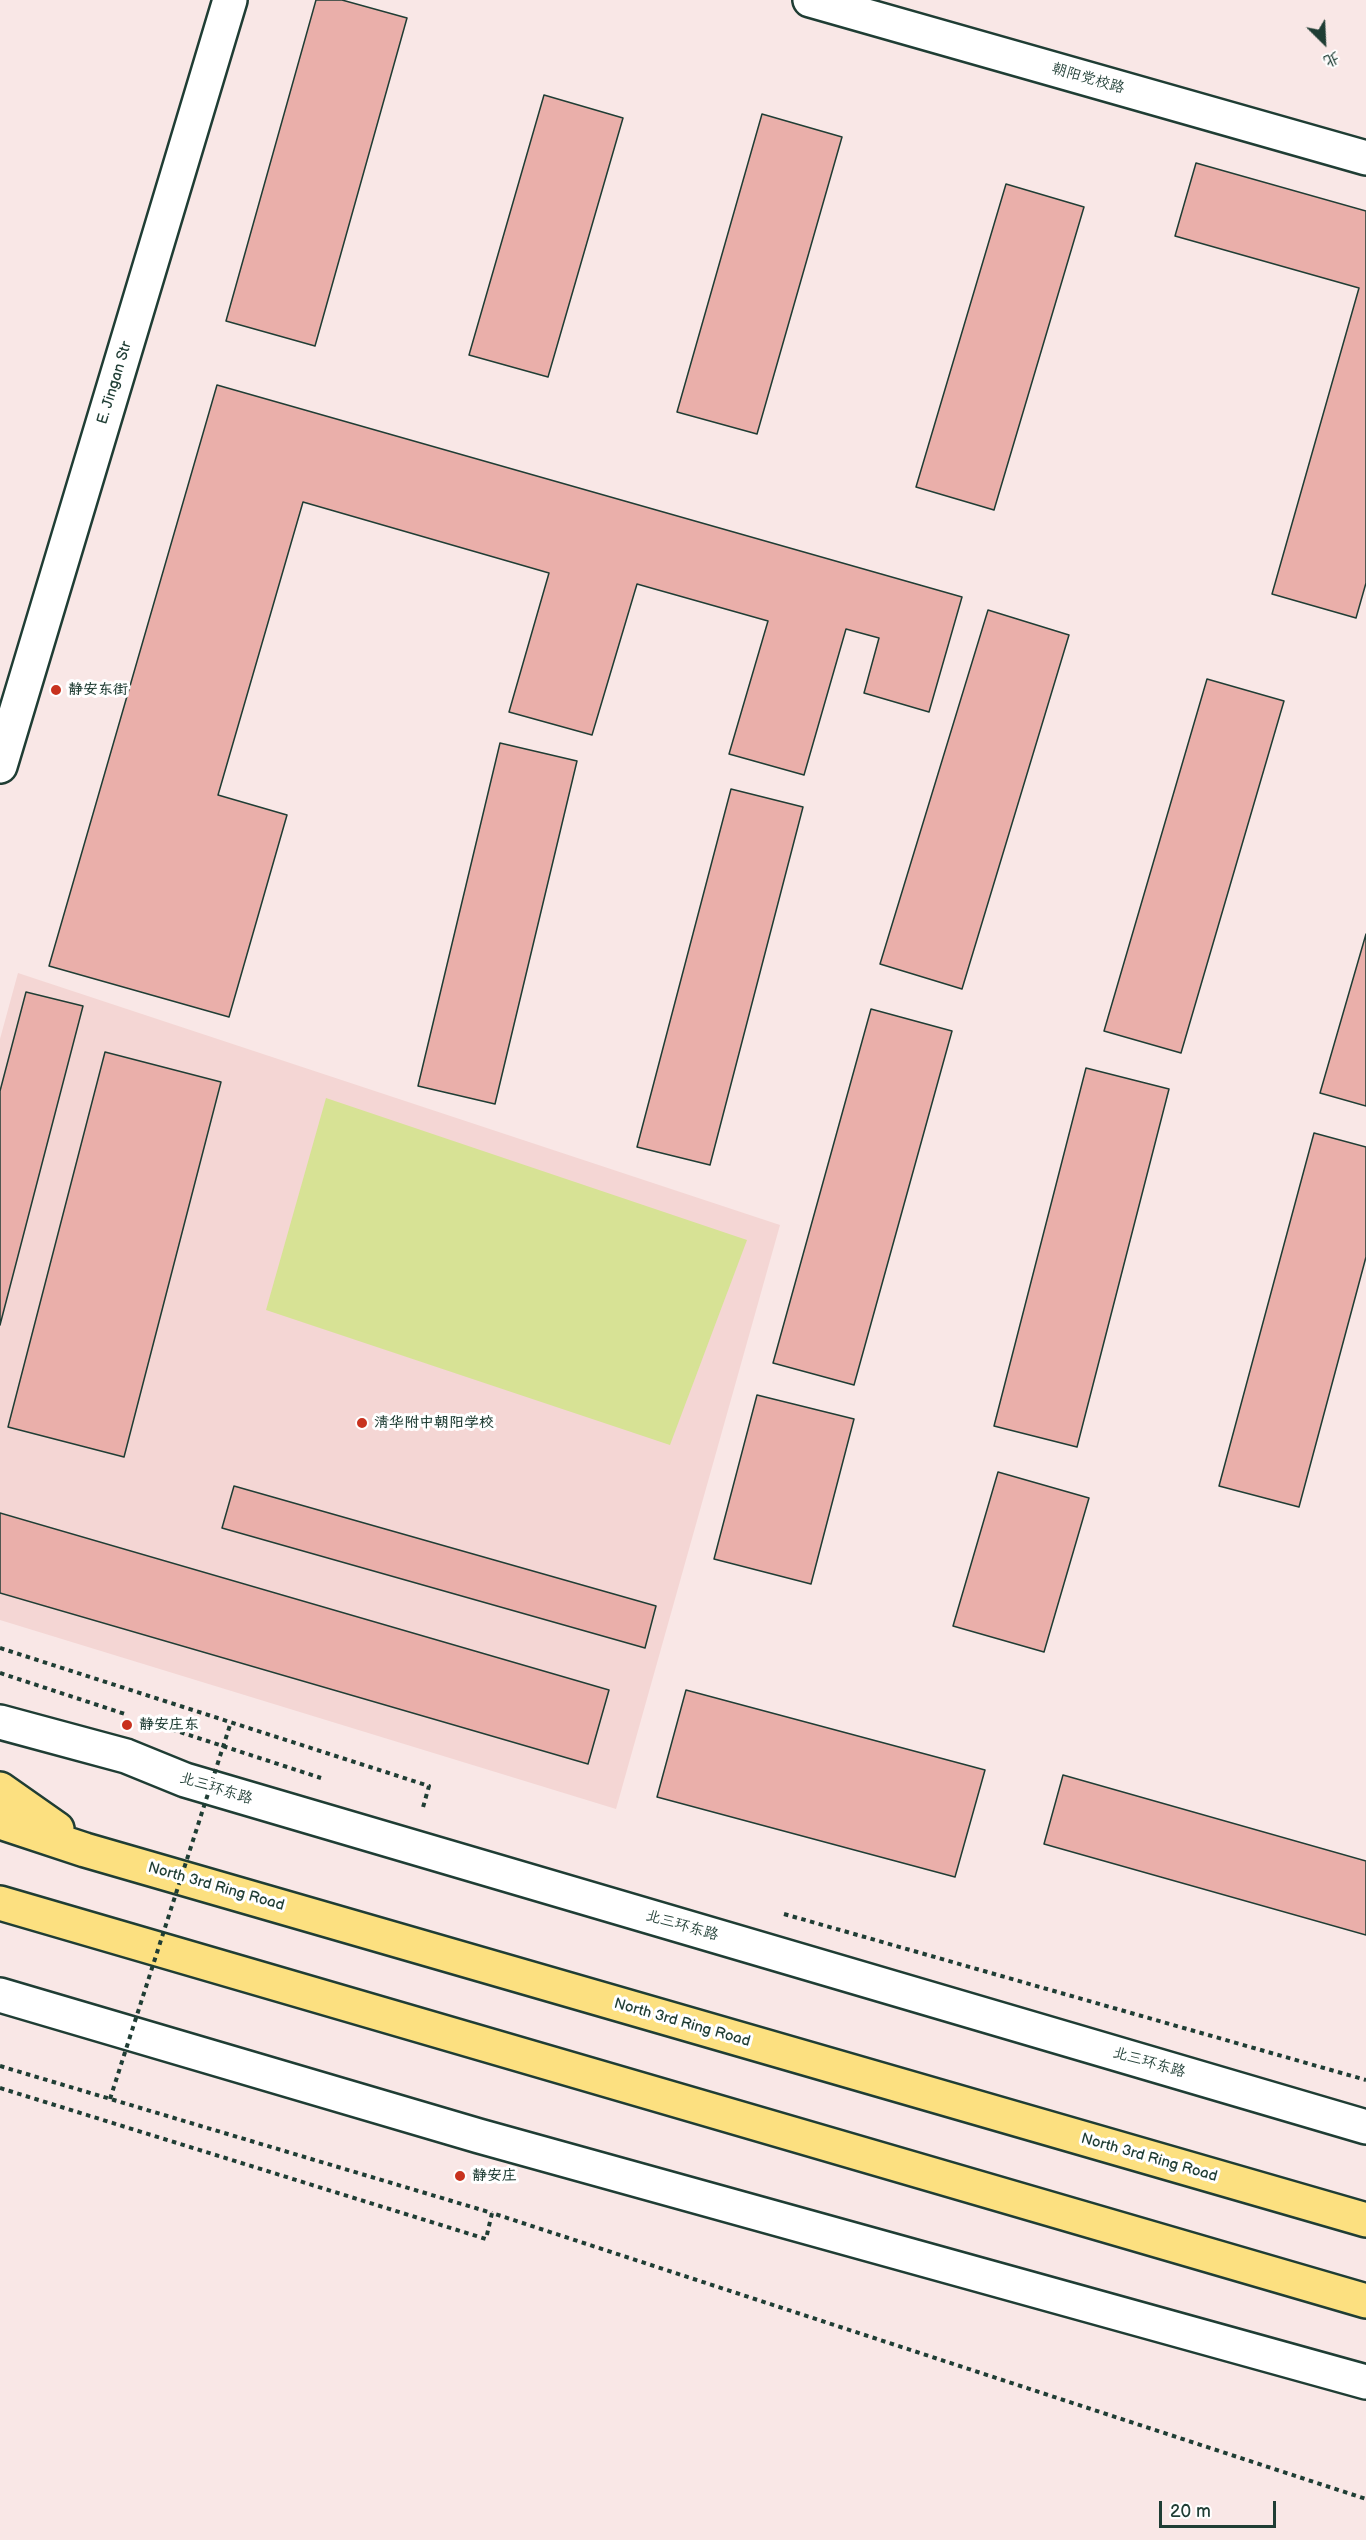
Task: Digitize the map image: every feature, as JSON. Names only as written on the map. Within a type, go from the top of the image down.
[{"type":"highway","points":[[0,1789],[85,1850]]},
{"type":"highway","name":"North 3rd Ring Road","points":[[0,1822],[85,1850],[1366,2220]]},
{"type":"highway","points":[[0,1903],[1366,2301]]},
{"type":"street","name":"E. Jingan Str","points":[[0,766],[230,0]]},
{"type":"street","name":"朝阳党校路","points":[[810,0],[1366,158]]},
{"type":"street","name":"北三环东路","points":[[0,1722],[126,1756],[196,1784],[1366,2127]]},
{"type":"street","points":[[0,1995],[490,2139],[1366,2382]]},
{"type":"path","points":[[0,1648],[429,1786],[422,1811]]},
{"type":"path","points":[[0,1673],[131,1716]]},
{"type":"path","points":[[142,1720],[332,1782]]},
{"type":"path","points":[[110,2099],[231,1722]]},
{"type":"path","points":[[411,1808],[434,1815]]},
{"type":"path","points":[[779,1913],[1366,2080]]},
{"type":"path","points":[[0,2066],[492,2213],[1366,2499]]},
{"type":"path","points":[[0,2088],[486,2239],[492,2213]]},
{"type":"shaded area","name":"清华附中朝阳学校","points":[[18,973],[780,1225],[616,1809],[0,1620],[0,1039]]},
{"type":"green space","points":[[326,1098],[747,1240],[670,1445],[266,1310]]},
{"type":"building","points":[[316,0],[342,0],[407,18],[315,346],[226,321]]},
{"type":"building","points":[[544,95],[623,118],[548,377],[469,355]]},
{"type":"building","points":[[762,114],[842,137],[757,434],[677,412]]},
{"type":"building","points":[[1196,163],[1366,211],[1366,583],[1356,618],[1272,594],[1359,288],[1175,236]]},
{"type":"building","points":[[1006,184],[1084,207],[994,510],[916,487]]},
{"type":"building","points":[[217,385],[962,597],[929,712],[864,693],[879,638],[846,629],[804,775],[729,754],[768,621],[637,584],[592,735],[509,712],[549,573],[303,502],[218,795],[287,815],[229,1017],[49,966]]},
{"type":"building","points":[[988,610],[1069,635],[962,989],[880,964]]},
{"type":"building","points":[[1207,679],[1284,701],[1181,1053],[1104,1031]]},
{"type":"building","points":[[500,743],[577,761],[495,1104],[418,1086]]},
{"type":"building","points":[[731,789],[803,807],[710,1165],[637,1147]]},
{"type":"building","points":[[1366,934],[1366,1106],[1320,1093]]},
{"type":"building","points":[[26,992],[83,1006],[0,1325],[0,1091]]},
{"type":"building","points":[[871,1009],[952,1031],[854,1385],[773,1363]]},
{"type":"building","points":[[105,1052],[221,1082],[124,1457],[8,1427]]},
{"type":"building","points":[[1086,1068],[1169,1089],[1077,1447],[994,1426]]},
{"type":"building","points":[[1314,1133],[1366,1147],[1366,1257],[1299,1507],[1219,1486]]},
{"type":"building","points":[[757,1395],[854,1419],[811,1584],[714,1559]]},
{"type":"building","points":[[998,1472],[1089,1498],[1044,1652],[953,1626]]},
{"type":"building","points":[[234,1486],[656,1606],[645,1648],[222,1528]]},
{"type":"building","points":[[0,1513],[609,1690],[588,1764],[0,1593]]},
{"type":"building","points":[[686,1690],[985,1770],[955,1877],[657,1797]]},
{"type":"building","points":[[1063,1775],[1366,1861],[1366,1935],[1044,1844]]},
{"type":"place","name":"静安东街","points":[[56,690]]},
{"type":"place","name":"清华附中朝阳学校","points":[[362,1423]]},
{"type":"place","name":"静安庄东","points":[[127,1725]]},
{"type":"place","name":"静安庄","points":[[460,2176]]}]
